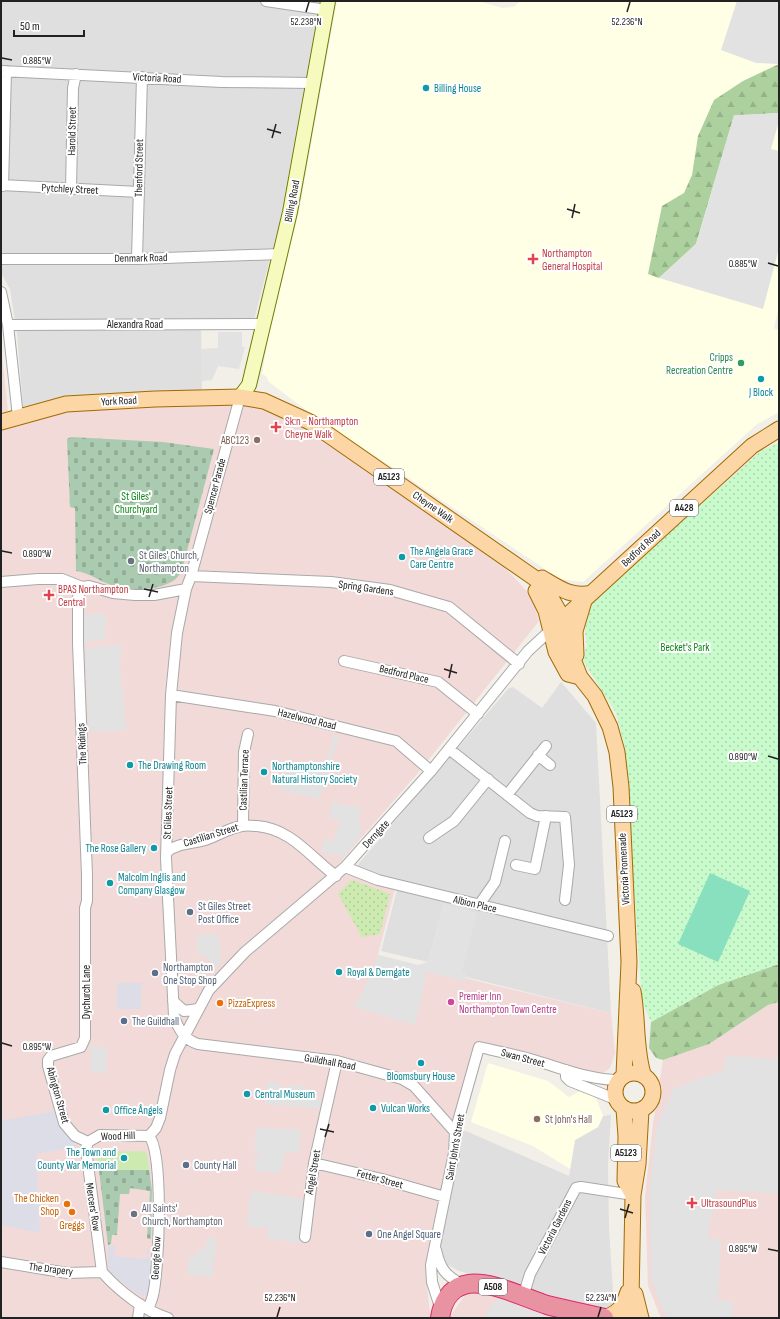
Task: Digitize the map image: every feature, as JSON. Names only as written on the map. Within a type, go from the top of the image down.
[{"type":"highway","name":"A508","points":[[440,1314],[451,1293],[463,1285],[474,1283],[487,1285],[576,1313],[603,1318]]},
{"type":"main road","name":"York Road","points":[[1,422],[66,404],[240,397]]},
{"type":"main road","name":"Cheyne Walk","points":[[240,397],[264,401],[310,422],[529,576],[543,584],[558,610],[555,626]]},
{"type":"main road","name":"Bedford Road","points":[[555,626],[752,446],[779,429]]},
{"type":"main road","name":"A5123","points":[[529,576],[542,578],[565,592],[588,596]]},
{"type":"main road","points":[[578,671],[575,631],[588,596]]},
{"type":"main road","name":"Victoria Promenade","points":[[555,626],[556,652],[568,674],[578,671],[595,696],[610,727],[617,752],[621,787],[628,962],[622,1077]]},
{"type":"main road","name":"Victoria Promenade","points":[[628,962],[637,1015],[638,1050],[643,1074]]},
{"type":"main road","points":[[633,1072],[643,1074],[650,1081],[653,1095],[647,1107],[641,1110],[631,1111],[620,1104],[614,1092],[622,1077],[633,1072]]},
{"type":"main road","name":"A5123","points":[[620,1104],[626,1136],[625,1181],[633,1195]]},
{"type":"main road","name":"A5123","points":[[629,1318],[632,1279],[633,1195],[638,1170],[641,1110]]},
{"type":"main road","name":"A5123","points":[[603,1318],[616,1313],[622,1307],[632,1279]]},
{"type":"main road","name":"A5123","points":[[632,1279],[641,1318]]},
{"type":"street","points":[[266,1],[327,6]]},
{"type":"street","name":"Billing Road","points":[[240,397],[249,385],[262,324],[280,254],[327,6]]},
{"type":"street","points":[[2,186],[3,71]]},
{"type":"street","name":"Victoria Road","points":[[3,71],[222,82],[313,83]]},
{"type":"street","name":"Harold Street","points":[[71,189],[73,88],[76,74]]},
{"type":"street","name":"Thenford Street","points":[[137,259],[142,77]]},
{"type":"street","name":"Pytchley Street","points":[[2,186],[139,192]]},
{"type":"street","name":"Denmark Road","points":[[1,260],[137,259],[280,254]]},
{"type":"street","points":[[1,292],[8,325],[18,417]]},
{"type":"street","name":"Alexandra Road","points":[[8,325],[262,324]]},
{"type":"street","name":"Spencer Parade","points":[[186,589],[191,576],[240,397]]},
{"type":"street","name":"Spring Gardens","points":[[191,576],[331,582],[390,590],[449,608],[519,664]]},
{"type":"street","points":[[1,582],[62,579],[82,588],[89,586],[113,593],[135,595],[154,595],[186,589]]},
{"type":"street","name":"The Ridings","points":[[82,588],[78,597],[78,643],[87,901]]},
{"type":"street","name":"St Giles Street","points":[[184,1036],[174,1016],[167,894],[167,852],[171,695],[177,633],[186,589]]},
{"type":"street","name":"Derngate","points":[[149,1135],[156,1128],[160,1118],[170,1070],[184,1036],[209,990],[245,952],[345,867],[432,771],[528,651],[555,626]]},
{"type":"street","name":"Bedford Place","points":[[344,661],[438,682],[478,714]]},
{"type":"street","name":"Hazelwood Road","points":[[171,695],[275,711],[396,742],[432,771]]},
{"type":"street","name":"Castilian Terrace","points":[[243,825],[244,752],[248,734]]},
{"type":"street","points":[[507,795],[546,746]]},
{"type":"street","points":[[449,749],[530,813],[537,816],[565,817],[570,865],[565,900]]},
{"type":"street","points":[[538,755],[550,765]]},
{"type":"street","points":[[429,838],[454,821],[488,779]]},
{"type":"street","points":[[516,865],[535,869],[546,816]]},
{"type":"street","name":"Castilian Street","points":[[167,852],[178,846],[205,840],[243,825],[262,827],[280,831],[293,838],[321,865],[336,876]]},
{"type":"street","points":[[479,905],[495,882],[505,841]]},
{"type":"street","name":"Albion Place","points":[[345,867],[378,880],[608,936]]},
{"type":"street","name":"Dychurch Lane","points":[[48,1060],[56,1054],[81,1047],[85,1038],[85,908],[87,901]]},
{"type":"street","points":[[173,1000],[184,1011],[198,1009]]},
{"type":"street","name":"Guildhall Road","points":[[184,1036],[198,1044],[337,1061],[402,1079],[414,1086],[456,1132]]},
{"type":"street","name":"Swan Street","points":[[479,1047],[530,1058],[566,1070],[605,1080],[622,1077]]},
{"type":"street","name":"Saint John's Street","points":[[440,1314],[432,1282],[431,1265],[436,1248],[454,1153],[456,1132],[479,1047]]},
{"type":"street","name":"Abington Street","points":[[48,1060],[48,1070],[64,1123],[75,1136],[88,1142]]},
{"type":"street","name":"Angel Street","points":[[305,1237],[314,1163],[337,1061]]},
{"type":"street","points":[[566,1070],[566,1077],[570,1081],[620,1104]]},
{"type":"street","name":"Wood Hill","points":[[88,1142],[100,1135],[149,1135]]},
{"type":"street","name":"George Row","points":[[138,1318],[154,1294],[158,1260],[159,1189],[154,1148],[149,1135]]},
{"type":"street","name":"Mercers' Row","points":[[88,1142],[86,1149],[87,1165],[102,1272]]},
{"type":"street","name":"Fetter Street","points":[[314,1163],[366,1175],[445,1197]]},
{"type":"street","name":"Victoria Gardens","points":[[523,1297],[530,1274],[576,1188],[581,1186],[633,1195]]},
{"type":"street","name":"Saint John's Street","points":[[436,1248],[440,1266],[446,1274],[463,1285]]},
{"type":"street","name":"The Drapery","points":[[1,1262],[67,1273],[102,1272]]},
{"type":"street","points":[[102,1272],[144,1307],[168,1318]]},
{"type":"shaded area","points":[[1,1],[320,1],[280,220],[253,324],[201,324],[202,390],[71,396],[23,407],[17,334],[10,289],[1,273]]},
{"type":"shaded area","name":"Northampton General Hospital","points":[[337,1],[479,1],[502,8],[514,7],[520,1],[779,1],[779,307],[774,328],[779,331],[779,412],[756,425],[583,582],[560,579],[306,410],[269,382],[266,376],[262,374],[268,338],[299,211]]},
{"type":"shaded area","points":[[737,1],[779,1],[779,64],[756,63],[721,50]]},
{"type":"shaded area","points":[[779,113],[779,121],[771,149],[779,151],[779,248],[763,309],[659,278],[696,244],[734,115]]},
{"type":"shaded area","points":[[218,332],[242,332],[242,347],[245,347],[239,369],[218,366],[212,380],[202,381],[201,349],[218,348]]},
{"type":"shaded area","points":[[1,345],[8,411],[1,414]]},
{"type":"shaded area","points":[[254,399],[327,434],[454,522],[512,575],[532,597],[539,621],[418,773],[336,867],[395,889],[378,955],[485,983],[611,1013],[615,1053],[610,1068],[602,1074],[476,1043],[455,1118],[434,1221],[427,1287],[430,1313],[441,1318],[1,1318],[1,423],[98,402]]},
{"type":"shaded area","points":[[82,614],[106,614],[105,639],[84,643]]},
{"type":"shaded area","points":[[122,645],[120,670],[126,730],[89,731],[85,648]]},
{"type":"shaded area","points":[[561,682],[596,723],[611,1013],[466,977],[453,969],[444,904],[428,962],[381,951],[398,886],[354,869],[509,688],[513,687],[542,708]]},
{"type":"shaded area","points":[[334,735],[339,736],[319,799],[281,790],[282,767],[287,765],[324,774]]},
{"type":"shaded area","points":[[332,802],[361,808],[358,822],[361,822],[360,836],[343,857],[321,852],[325,838],[333,841],[341,821],[329,818]]},
{"type":"shaded area","points":[[444,904],[477,913],[462,971],[459,970],[466,973],[465,981],[427,972],[415,1025],[355,1007],[379,955],[418,965],[428,962]]},
{"type":"shaded area","points":[[218,934],[222,961],[216,967],[204,955],[198,955],[197,937],[199,935]]},
{"type":"shaded area","points":[[117,983],[142,983],[141,1009],[117,1009]]},
{"type":"shaded area","points":[[779,1002],[779,1318],[661,1318],[648,1286],[645,1196],[653,1123],[663,1060],[709,1044],[768,1005]]},
{"type":"shaded area","points":[[90,1046],[107,1048],[106,1073],[91,1072]]},
{"type":"shaded area","points":[[726,1056],[779,1059],[779,1194],[717,1190],[708,1232],[710,1238],[721,1240],[718,1300],[733,1302],[732,1318],[668,1318],[659,1301],[651,1279],[650,1186],[657,1125],[674,1088],[724,1070]]},
{"type":"shaded area","points":[[337,1061],[455,1132],[466,1131],[569,1176],[575,1140],[598,1127],[603,1116],[611,1115],[608,1165],[609,1227],[614,1308],[610,1311],[459,1271],[448,1265],[437,1254],[444,1200]]},
{"type":"shaded area","name":"St John's Hall","points":[[488,1063],[548,1081],[569,1097],[580,1091],[589,1093],[596,1098],[603,1116],[598,1127],[575,1140],[570,1169],[533,1146],[471,1122]]},
{"type":"shaded area","points":[[268,1082],[280,1083],[281,1087],[288,1087],[289,1085],[307,1087],[306,1095],[323,1101],[322,1109],[265,1104]]},
{"type":"shaded area","points":[[56,1111],[63,1131],[78,1147],[36,1154],[40,1233],[1,1225],[1,1121]]},
{"type":"shaded area","points":[[256,1127],[301,1130],[299,1153],[285,1152],[282,1169],[277,1173],[255,1171],[255,1158],[258,1157],[257,1150],[254,1150]]},
{"type":"shaded area","points":[[250,1191],[303,1199],[301,1243],[268,1239],[268,1228],[247,1226]]},
{"type":"shaded area","points":[[207,1238],[217,1239],[212,1277],[187,1274],[190,1255],[196,1255],[197,1249],[205,1250]]},
{"type":"shaded area","points":[[108,1245],[115,1246],[114,1256],[146,1259],[147,1248],[149,1249],[148,1258],[153,1259],[151,1286],[148,1295],[139,1295],[111,1274],[108,1269]]},
{"type":"shaded area","points":[[481,1292],[579,1318],[449,1318],[465,1295]]},
{"type":"shaded area","points":[[498,1298],[553,1318],[483,1318]]},
{"type":"green space","points":[[779,64],[779,113],[734,116],[696,244],[659,278],[648,274],[662,206],[684,193],[692,175],[698,136],[714,100],[743,81]]},
{"type":"green space","name":"St Giles' Churchyard","points":[[71,437],[163,442],[214,449],[182,570],[170,583],[150,588],[129,589],[111,585],[86,573],[76,571],[75,508],[70,507],[67,439]]},
{"type":"green space","name":"Becket's Park","points":[[779,443],[779,964],[718,985],[651,1022],[642,1001],[624,744],[616,713],[582,659],[587,646],[585,631],[589,605],[762,450]]},
{"type":"green space","points":[[710,873],[750,891],[718,962],[678,944]]},
{"type":"green space","points":[[352,880],[390,894],[380,934],[362,937],[338,894]]},
{"type":"green space","points":[[779,964],[779,1002],[768,1005],[709,1044],[663,1060],[656,1058],[649,1048],[651,1022],[718,985]]},
{"type":"green space","points":[[144,1151],[147,1154],[149,1170],[99,1170],[97,1157],[100,1152]]},
{"type":"green space","points":[[99,1170],[149,1170],[152,1190],[151,1239],[147,1238],[150,1191],[130,1188],[129,1194],[120,1194],[117,1235],[112,1235],[111,1244],[108,1245]]},
{"type":"place","name":"Billing House","points":[[426,88]]},
{"type":"place","name":"Northampton General Hospital","points":[[533,259]]},
{"type":"place","name":"Cripps Recreation Centre","points":[[741,363]]},
{"type":"place","name":"J Block","points":[[761,379]]},
{"type":"place","name":"Sk:n - Northampton Cheyne Walk","points":[[276,427]]},
{"type":"place","name":"ABC123","points":[[257,440]]},
{"type":"place","name":"The Angela Grace Care Centre","points":[[402,557]]},
{"type":"place","name":"St Giles' Church, Northampton","points":[[131,561]]},
{"type":"place","name":"BPAS Northampton Central","points":[[49,595]]},
{"type":"place","name":"The Drawing Room","points":[[130,765]]},
{"type":"place","name":"Northamptonshire Natural History Society","points":[[264,772]]},
{"type":"place","name":"The Rose Gallery","points":[[154,848]]},
{"type":"place","name":"Malcolm Inglis and Company Glasgow","points":[[110,883]]},
{"type":"place","name":"St Giles Street Post Office","points":[[190,912]]},
{"type":"place","name":"Royal & Derngate","points":[[339,972]]},
{"type":"place","name":"Northampton One Stop Shop","points":[[155,973]]},
{"type":"place","name":"Premier Inn Northampton Town Centre","points":[[451,1002]]},
{"type":"place","name":"PizzaExpress","points":[[220,1003]]},
{"type":"place","name":"The Guildhall","points":[[124,1021]]},
{"type":"place","name":"Bloomsbury House","points":[[421,1063]]},
{"type":"place","name":"Central Museum","points":[[247,1094]]},
{"type":"place","name":"Vulcan Works","points":[[373,1108]]},
{"type":"place","name":"Office Ångels","points":[[106,1110]]},
{"type":"place","name":"St John's Hall","points":[[537,1119]]},
{"type":"place","name":"The Town and County War Memorial","points":[[124,1158]]},
{"type":"place","name":"County Hall","points":[[186,1165]]},
{"type":"place","name":"UltrasoundPlus","points":[[692,1203]]},
{"type":"place","name":"The Chicken Shop","points":[[67,1204]]},
{"type":"place","name":"Greggs","points":[[72,1212]]},
{"type":"place","name":"All Saints' Church, Northampton","points":[[134,1214]]},
{"type":"place","name":"One Angel Square","points":[[369,1234]]}]
